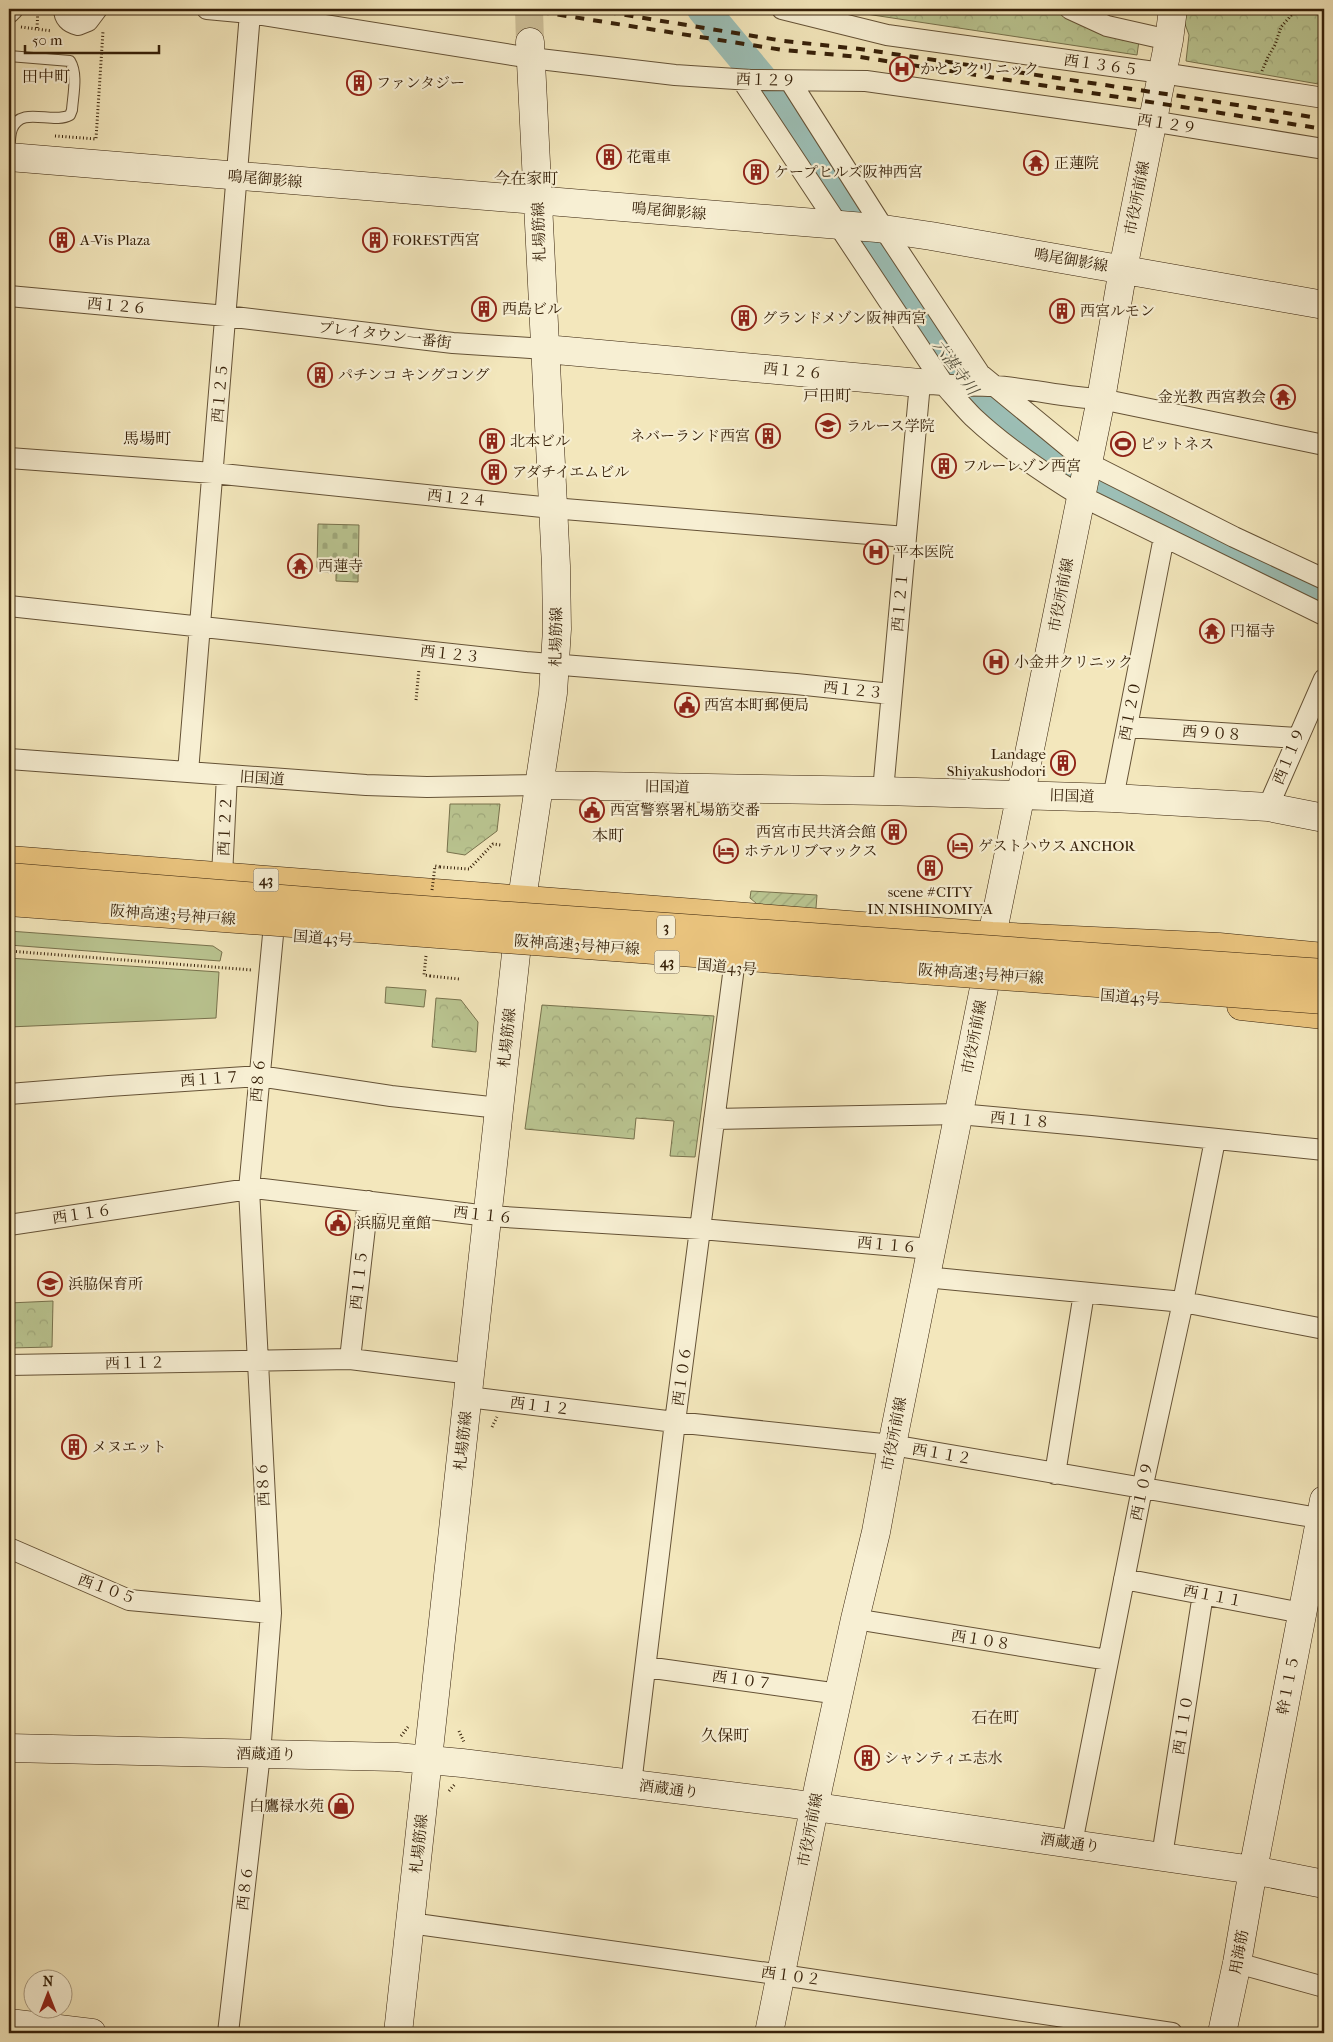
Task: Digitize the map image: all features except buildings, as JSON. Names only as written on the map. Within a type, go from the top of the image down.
[{"type":"highway","name":"43","points":[[9,860],[992,936],[1219,947],[1324,957]]},
{"type":"highway","name":"阪神高速3号神戸線","points":[[9,877],[392,908],[1324,973]]},
{"type":"highway","name":"阪神高速3号神戸線","points":[[9,902],[1324,1000]]},
{"type":"highway","name":"国道43号","points":[[9,914],[517,950],[984,988],[1116,995],[1324,1015]]},
{"type":"street","points":[[9,13],[13,9]]},
{"type":"street","points":[[64,9],[68,21],[78,25],[88,21],[97,9]]},
{"type":"street","name":"西１２９","points":[[207,9],[531,50],[675,75],[747,80],[866,81],[1152,121],[1324,149]]},
{"type":"street","name":"西１３６５","points":[[782,9],[820,14],[887,35],[1162,73],[1324,98]]},
{"type":"street","points":[[1070,9],[1107,26],[1169,40]]},
{"type":"street","name":"市役所前線","points":[[769,2033],[838,1694],[876,1532],[984,988],[992,936],[1102,399],[1123,269],[1169,40],[1173,9]]},
{"type":"street","name":"西１２５","points":[[188,772],[198,627],[213,473],[250,13]]},
{"type":"street","name":"札場筋線","points":[[398,2033],[522,899],[540,786],[556,665],[556,584],[531,50]]},
{"type":"street","points":[[747,80],[843,226],[939,385],[974,417],[1007,445],[1061,484],[1084,480],[1234,537],[1324,578]]},
{"type":"street","points":[[784,80],[881,229],[989,386],[1084,480],[1164,536],[1324,615]]},
{"type":"street","name":"鳴尾御影線","points":[[9,158],[881,229],[1324,305]]},
{"type":"street","name":"西１２６","points":[[9,296],[226,316]]},
{"type":"street","name":"プレイタウン一番街","points":[[226,316],[453,343],[545,349]]},
{"type":"street","name":"西１２６","points":[[545,349],[939,385],[989,386],[1085,399],[1102,399],[1324,445]]},
{"type":"street","name":"西１２１","points":[[883,791],[906,537],[939,385]]},
{"type":"street","name":"西１２４","points":[[9,458],[213,473],[552,508],[906,537]]},
{"type":"street","name":"西１２０","points":[[1113,798],[1164,536]]},
{"type":"street","name":"西１２３","points":[[9,606],[556,665],[796,684],[891,694]]},
{"type":"street","name":"西１１９","points":[[1268,807],[1324,679]]},
{"type":"street","name":"西９０８","points":[[1127,727],[1297,738]]},
{"type":"street","name":"旧国道","points":[[9,758],[227,775],[409,786],[883,791],[1113,798],[1268,807],[1324,818]]},
{"type":"street","name":"西１２２","points":[[222,876],[227,775]]},
{"type":"street","name":"西８６","points":[[228,2033],[260,1754],[271,1613],[256,1361],[249,1189],[273,934]]},
{"type":"street","name":"西１０６","points":[[631,1784],[675,1422],[734,967]]},
{"type":"street","name":"西１１７","points":[[9,1094],[259,1076],[391,1096],[499,1108]]},
{"type":"street","name":"西１１８","points":[[714,1119],[959,1114],[1324,1150]]},
{"type":"street","name":"西１０９","points":[[1072,1843],[1142,1489],[1183,1302],[1215,1140]]},
{"type":"street","name":"西１１６","points":[[9,1225],[249,1189],[263,1189],[488,1216],[701,1229],[931,1249]]},
{"type":"street","name":"西１１５","points":[[350,1359],[368,1201]]},
{"type":"street","name":"西１１６","points":[[926,1277],[1183,1302],[1324,1329]]},
{"type":"street","points":[[1055,1474],[1084,1292]]},
{"type":"street","name":"西１１２","points":[[9,1365],[350,1359],[470,1385],[675,1422],[892,1445],[1142,1489],[1323,1512]]},
{"type":"street","name":"幹１１５","points":[[1253,1870],[1323,1512]]},
{"type":"street","name":"西１０５","points":[[9,1548],[130,1600],[271,1613]]},
{"type":"street","name":"西１１１","points":[[1124,1579],[1302,1613]]},
{"type":"street","name":"西１１０","points":[[1162,1856],[1204,1594]]},
{"type":"street","name":"西１０８","points":[[855,1619],[1108,1660]]},
{"type":"street","name":"西１０７","points":[[646,1667],[838,1694]]},
{"type":"street","name":"酒蔵通り","points":[[9,1748],[396,1757],[429,1760],[631,1784],[1072,1843],[1253,1870],[1324,1884]]},
{"type":"street","name":"用海筋","points":[[1222,2033],[1237,1963],[1253,1870]]},
{"type":"street","name":"西１０２","points":[[410,1923],[782,1975],[1172,2033]]},
{"type":"street","points":[[1237,1963],[1324,1987]]},
{"type":"street","points":[[9,2023],[38,2030],[92,2033]]},
{"type":"lane","points":[[9,56],[70,61],[74,66],[72,110],[70,115],[60,119],[26,117],[18,120],[12,127],[9,158]]},
{"type":"path","points":[[37,28],[38,9]]},
{"type":"path","points":[[1260,78],[1281,27],[1294,12]]},
{"type":"path","points":[[416,700],[421,651]]},
{"type":"path","points":[[440,867],[469,870],[493,844],[502,845]]},
{"type":"path","points":[[9,951],[269,971]]},
{"type":"path","points":[[430,976],[459,978]]},
{"type":"path","points":[[492,1427],[498,1417]]},
{"type":"path","points":[[459,1731],[464,1742]]},
{"type":"green space","points":[[833,9],[1052,9],[1106,34],[1139,41],[1137,55]]},
{"type":"green space","points":[[1183,9],[1324,9],[1324,85],[1186,61],[1189,35],[1182,16]]},
{"type":"green space","points":[[318,524],[359,525],[358,582],[336,581],[336,574],[319,571],[317,567]]},
{"type":"green space","points":[[450,804],[500,804],[497,831],[465,855],[447,852]]},
{"type":"green space","points":[[751,891],[817,895],[816,908],[811,912],[763,909],[750,898]]},
{"type":"green space","points":[[9,931],[213,946],[222,952],[220,961],[9,945]]},
{"type":"green space","points":[[9,958],[219,972],[216,1018],[9,1027]]},
{"type":"green space","points":[[386,987],[426,990],[424,1007],[385,1003]]},
{"type":"green space","points":[[436,998],[461,1000],[478,1022],[476,1052],[432,1047]]},
{"type":"green space","points":[[542,1005],[714,1016],[695,1157],[670,1156],[674,1121],[636,1118],[634,1139],[525,1129]]},
{"type":"green space","points":[[53,1301],[52,1347],[9,1348],[9,1303]]},
{"type":"waterway","name":"六湛寺川","points":[[703,9],[782,104],[852,209],[955,371],[985,405],[1063,467],[1104,492],[1235,557],[1324,598]]},
{"type":"tunnel","points":[[529,9],[530,42]]},
{"type":"railway","points":[[522,9],[783,50],[860,57],[1324,129]]},
{"type":"railway","points":[[589,9],[784,41],[860,49],[1324,119]]},
{"type":"place","name":"かとうクリニック","points":[[902,69]]},
{"type":"place","name":"ファンタジー","points":[[359,83]]},
{"type":"place","name":"花電車","points":[[609,157]]},
{"type":"place","name":"正蓮院","points":[[1036,163]]},
{"type":"place","name":"ケープヒルズ阪神西宮","points":[[756,172]]},
{"type":"place","name":"A-Vis Plaza","points":[[62,240]]},
{"type":"place","name":"FOREST西宮","points":[[375,240]]},
{"type":"place","name":"西島ビル","points":[[484,309]]},
{"type":"place","name":"西宮ルモン","points":[[1062,311]]},
{"type":"place","name":"グランドメゾン阪神西宮","points":[[744,318]]},
{"type":"place","name":"パチンコ キングコング","points":[[320,375]]},
{"type":"place","name":"金光教 西宮教会","points":[[1283,397]]},
{"type":"place","name":"ラルース学院","points":[[828,426]]},
{"type":"place","name":"ネバーランド西宮","points":[[768,436]]},
{"type":"place","name":"北本ビル","points":[[492,441]]},
{"type":"place","name":"ピットネス","points":[[1123,444]]},
{"type":"place","name":"フルーレゾン西宮","points":[[944,466]]},
{"type":"place","name":"アダチイエムビル","points":[[494,472]]},
{"type":"place","name":"平本医院","points":[[876,552]]},
{"type":"place","name":"西蓮寺","points":[[300,566]]},
{"type":"place","name":"円福寺","points":[[1212,631]]},
{"type":"place","name":"小金井クリニック","points":[[996,662]]},
{"type":"place","name":"西宮本町郵便局","points":[[687,705]]},
{"type":"place","name":"Landage Shiyakushodori","points":[[1063,763]]},
{"type":"place","name":"西宮警察署札場筋交番","points":[[592,810]]},
{"type":"place","name":"西宮市民共済会館","points":[[894,832]]},
{"type":"place","name":"ゲストハウス ANCHOR","points":[[960,846]]},
{"type":"place","name":"ホテルリブマックス","points":[[726,851]]},
{"type":"place","name":"scene #CITY IN NISHINOMIYA","points":[[930,868]]},
{"type":"place","name":"浜脇児童館","points":[[338,1223]]},
{"type":"place","name":"浜脇保育所","points":[[50,1284]]},
{"type":"place","name":"メヌエット","points":[[74,1447]]},
{"type":"place","name":"シャンティエ志水","points":[[867,1758]]},
{"type":"place","name":"白鷹禄水苑","points":[[341,1806]]},
{"type":"district","name":"田中町","points":[[46,76]]},
{"type":"district","name":"今在家町","points":[[526,178]]},
{"type":"district","name":"戸田町","points":[[827,395]]},
{"type":"district","name":"馬場町","points":[[147,438]]},
{"type":"district","name":"本町","points":[[608,835]]},
{"type":"district","name":"石在町","points":[[995,1717]]},
{"type":"district","name":"久保町","points":[[725,1735]]}]
